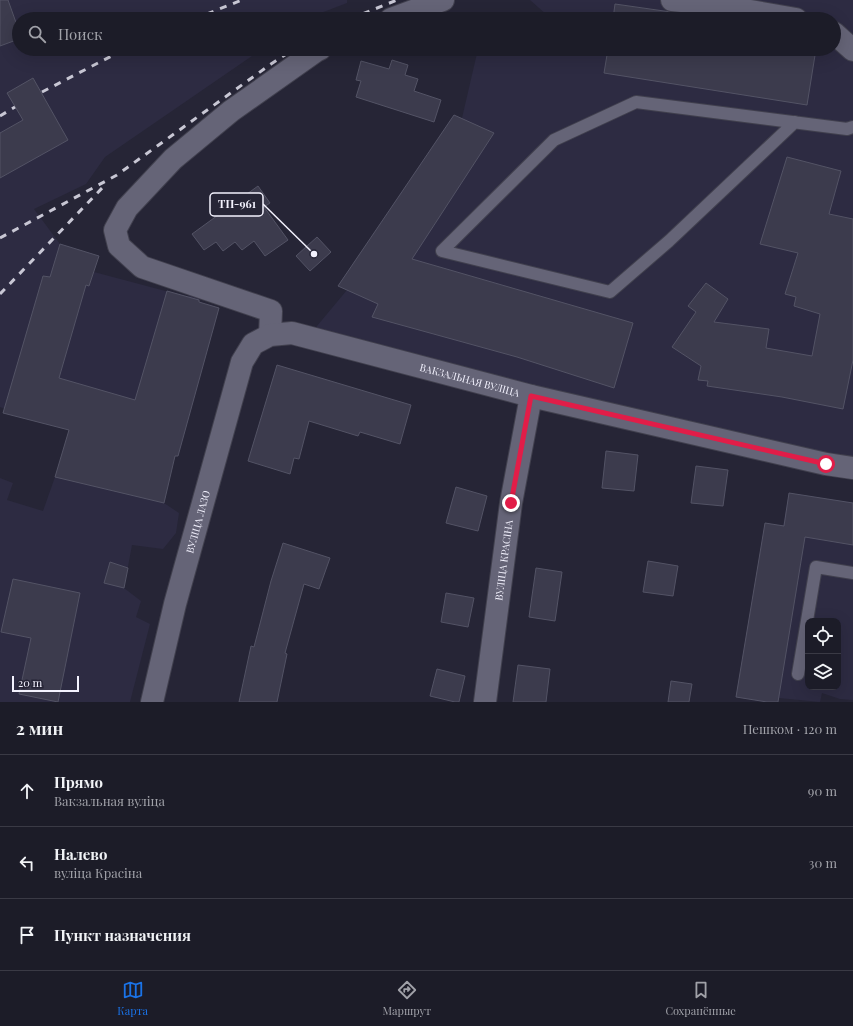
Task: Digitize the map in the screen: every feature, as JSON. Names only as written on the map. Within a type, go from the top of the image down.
[{"type":"street","points":[[410,12],[443,0]]},
{"type":"street","points":[[672,0],[710,4],[756,12]]},
{"type":"street","points":[[841,39],[853,50]]},
{"type":"street","points":[[262,339],[271,311],[142,267],[119,246],[115,230],[127,208],[173,159],[230,111],[309,56]]},
{"type":"street","name":"ВАКЗАЛЬНАЯ ВУЛІЦА","points":[[262,339],[292,333],[531,396],[818,462],[853,468]]},
{"type":"street","name":"ВУЛІЦА ЛАЗО","points":[[152,702],[175,604],[242,362],[262,339]]},
{"type":"street","name":"ВУЛІЦА КРАСІНА","points":[[485,702],[511,503],[531,396]]},
{"type":"lane","points":[[795,122],[669,241],[610,292],[442,251],[554,140],[636,102],[795,122],[847,129],[853,127]]},
{"type":"lane","points":[[798,674],[816,567],[853,573]]},
{"type":"shaded area","points":[[0,0],[347,0],[347,3],[323,12],[12,12],[12,56],[252,56],[105,157],[86,184],[34,209],[60,244],[99,256],[94,272],[188,297],[191,291],[201,295],[199,302],[219,308],[178,456],[3,413],[5,409],[0,407]]},
{"type":"shaded area","points":[[530,0],[853,0],[853,472],[312,332],[347,290],[338,286],[454,115],[462,118],[476,56],[841,56],[841,12],[544,12]]},
{"type":"shaded area","points":[[170,476],[164,503],[179,513],[176,533],[163,549],[132,545],[124,588],[141,601],[136,617],[150,624],[130,702],[0,702],[0,478],[13,483],[7,500],[43,511],[55,477]]},
{"type":"shaded area","points":[[789,493],[853,503],[853,700],[840,699],[822,693],[820,702],[779,698],[736,697],[765,523],[783,526]]},
{"type":"building","points":[[0,0],[8,0],[12,12],[12,42],[0,46]]},
{"type":"building","points":[[615,4],[671,12],[614,12]]},
{"type":"building","points":[[607,56],[815,56],[807,105],[604,73]]},
{"type":"building","points":[[392,60],[408,65],[405,75],[418,79],[414,91],[441,100],[434,122],[356,97],[361,81],[356,80],[361,61],[389,69]]},
{"type":"building","points":[[33,78],[68,140],[0,178],[0,133],[23,120],[7,93]]},
{"type":"building","points":[[454,115],[494,133],[412,259],[633,323],[614,388],[517,357],[372,317],[378,304],[338,286]]},
{"type":"building","points":[[787,157],[841,171],[829,214],[853,219],[853,360],[843,409],[782,397],[707,386],[708,381],[698,380],[701,366],[672,347],[696,312],[688,306],[706,283],[728,299],[714,322],[769,329],[766,348],[812,356],[820,314],[794,306],[796,297],[785,294],[798,253],[760,244]]},
{"type":"building","points":[[258,186],[270,203],[264,207],[288,240],[265,256],[254,241],[242,250],[235,242],[223,251],[216,242],[204,250],[192,234]]},
{"type":"building","points":[[317,237],[331,252],[310,271],[296,256]]},
{"type":"building","points":[[60,244],[99,256],[89,286],[86,285],[59,378],[135,400],[167,291],[199,300],[199,302],[219,308],[178,456],[175,456],[164,503],[55,477],[69,430],[3,413],[43,276],[50,277]]},
{"type":"building","points":[[277,365],[411,405],[400,444],[360,432],[358,436],[309,421],[299,459],[294,458],[290,474],[248,461]]},
{"type":"building","points":[[606,451],[638,455],[634,491],[602,488]]},
{"type":"building","points":[[696,466],[728,470],[723,506],[691,503]]},
{"type":"building","points":[[456,487],[487,496],[478,531],[446,523]]},
{"type":"building","points":[[789,493],[853,503],[853,545],[805,537],[778,702],[767,702],[736,697],[765,523],[784,526]]},
{"type":"building","points":[[283,543],[330,558],[319,589],[304,584],[285,653],[287,654],[277,702],[239,702],[251,646],[254,647],[271,581]]},
{"type":"building","points":[[648,561],[678,566],[673,596],[643,592]]},
{"type":"building","points":[[110,562],[128,568],[124,588],[104,583]]},
{"type":"building","points":[[536,568],[562,572],[555,621],[529,617]]},
{"type":"building","points":[[13,579],[80,593],[58,702],[19,694],[31,638],[1,632]]},
{"type":"building","points":[[446,593],[474,598],[468,627],[441,622]]},
{"type":"building","points":[[518,665],[550,669],[546,702],[513,702]]},
{"type":"building","points":[[437,669],[465,676],[459,702],[430,696]]},
{"type":"building","points":[[671,681],[692,684],[689,702],[668,702]]},
{"type":"railway","points":[[212,12],[242,0]]},
{"type":"railway","points":[[367,12],[397,0]]},
{"type":"railway","points":[[42,92],[111,56]]},
{"type":"railway","points":[[0,238],[117,175],[283,56]]},
{"type":"railway","points":[[0,116],[15,107]]},
{"type":"railway","points":[[0,294],[106,184]]},
{"type":"place","name":"ТП-961","points":[[314,254]]},
{"type":"route","points":[[511,503],[531,396],[826,464]]}]
